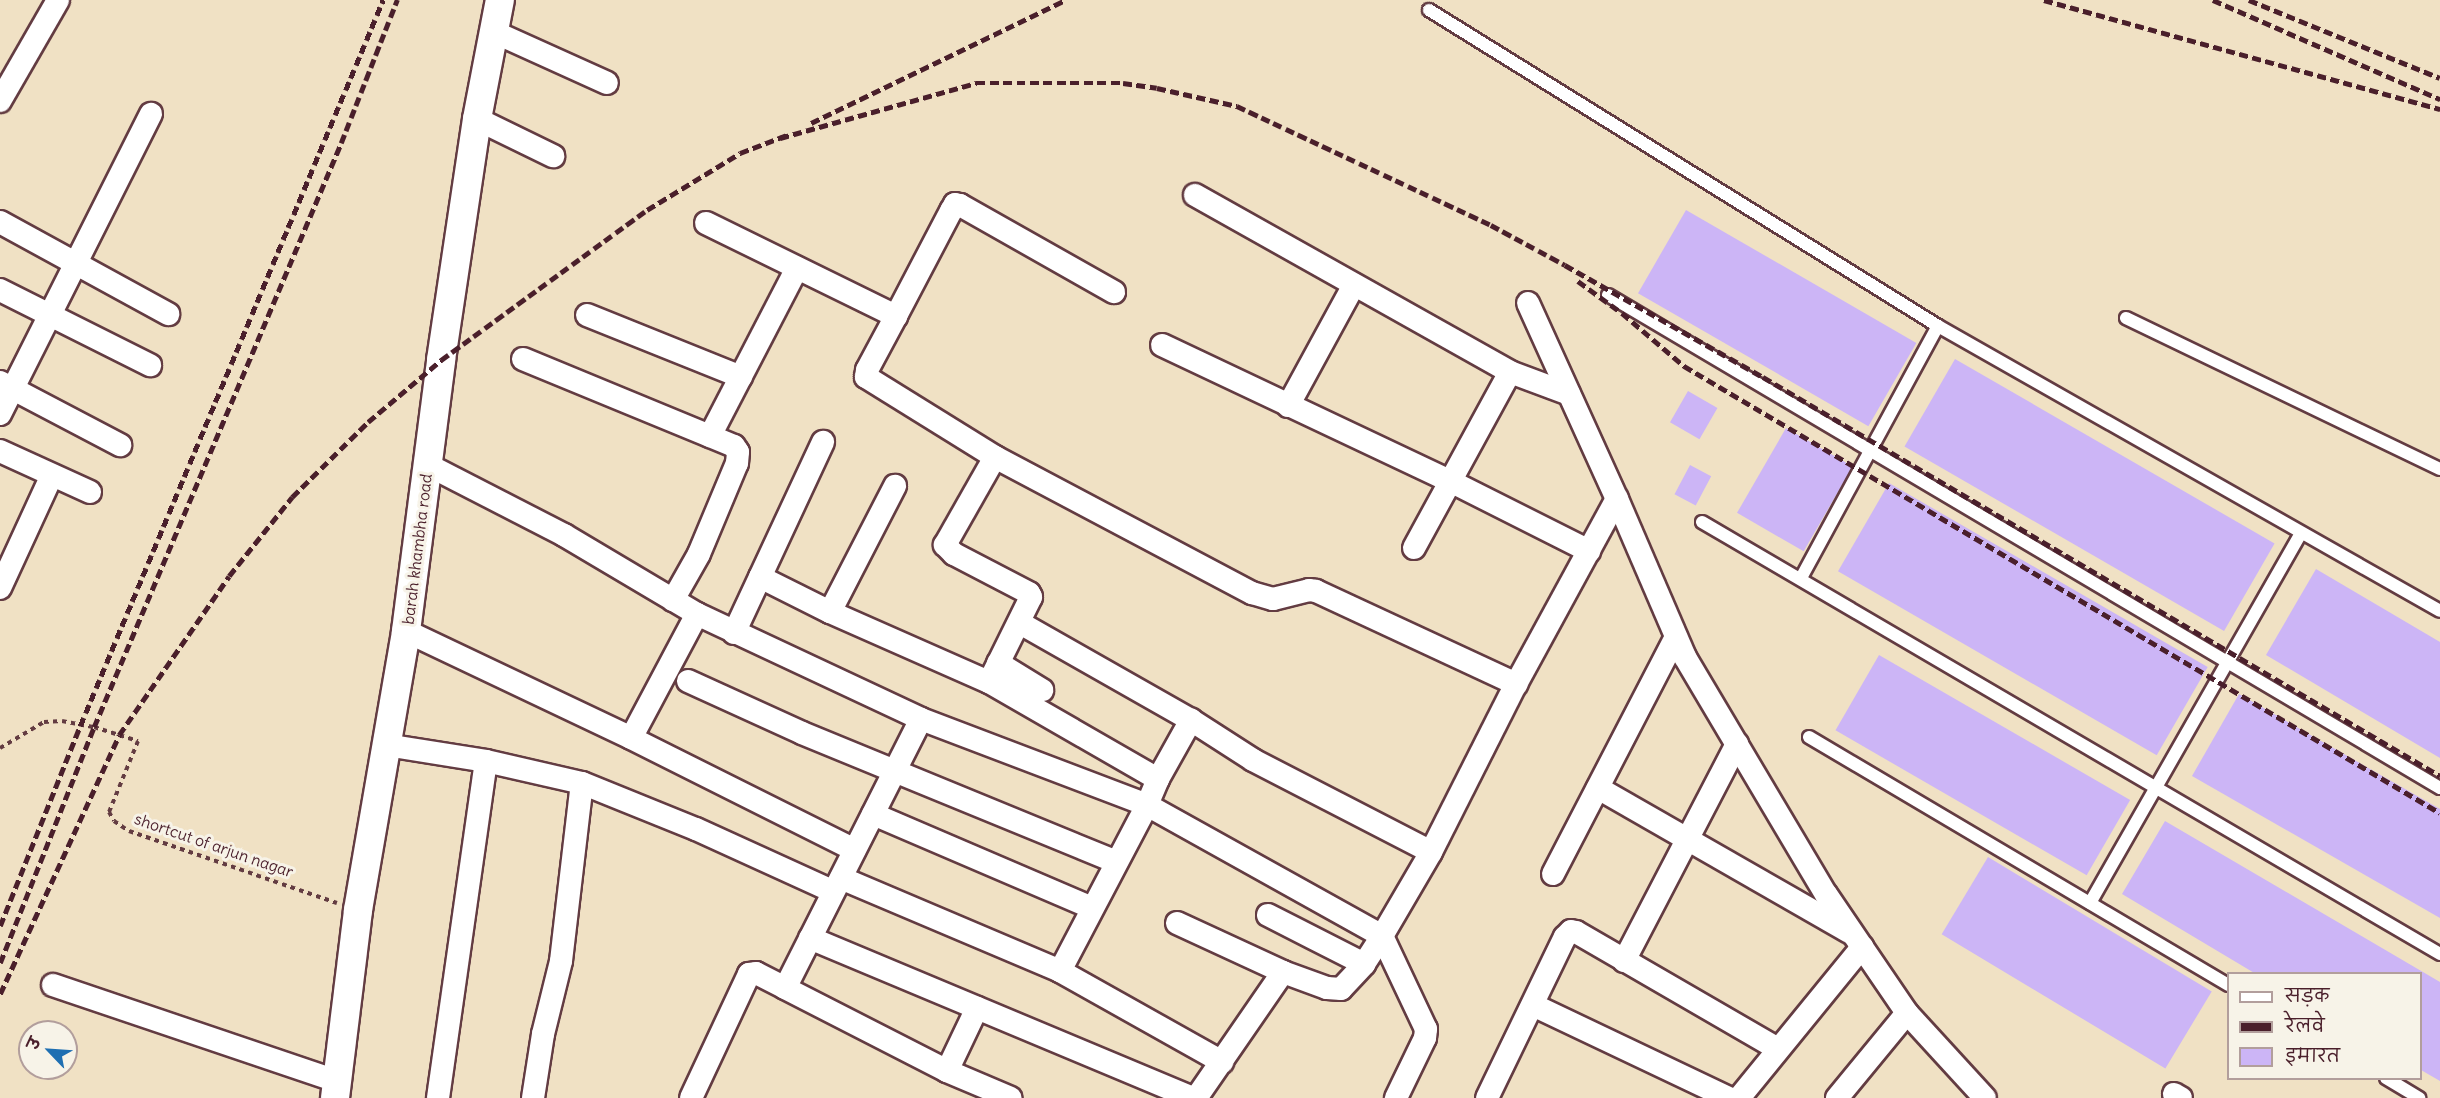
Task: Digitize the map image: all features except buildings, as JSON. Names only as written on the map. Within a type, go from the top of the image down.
[{"type":"street","points":[[0,101],[58,0]]},
{"type":"street","name":"barah khambha road","points":[[335,1090],[358,910],[406,631],[477,119],[492,31],[500,0]]},
{"type":"street","points":[[492,31],[607,83]]},
{"type":"street","points":[[0,414],[6,385],[51,314],[151,114]]},
{"type":"street","points":[[477,119],[553,156]]},
{"type":"street","points":[[1194,195],[1510,372],[1569,394]]},
{"type":"street","points":[[1114,292],[965,206],[955,204],[867,369],[866,377],[995,458],[1252,593],[1273,599],[1316,591],[1516,684]]},
{"type":"street","points":[[0,222],[168,314]]},
{"type":"street","points":[[706,223],[896,316]]},
{"type":"street","points":[[710,436],[797,268]]},
{"type":"street","points":[[1288,406],[1354,285]]},
{"type":"street","points":[[0,290],[150,365]]},
{"type":"street","points":[[1528,303],[1617,499],[1685,657],[1826,894],[1907,1013],[1985,1098]]},
{"type":"street","points":[[587,315],[741,377]]},
{"type":"street","points":[[1162,345],[1450,481],[1589,551]]},
{"type":"street","points":[[523,359],[734,446],[739,457],[699,554],[673,600]]},
{"type":"street","points":[[1414,548],[1510,372]]},
{"type":"street","points":[[6,385],[120,445]]},
{"type":"street","points":[[734,633],[823,442]]},
{"type":"street","points":[[0,452],[90,492]]},
{"type":"street","points":[[994,672],[1030,601],[1029,593],[954,554],[945,545],[995,458]]},
{"type":"street","points":[[428,465],[564,535],[697,614],[734,633],[921,719],[1147,805],[1382,936],[1426,1029],[1425,1038],[1396,1098]]},
{"type":"street","points":[[0,588],[51,475]]},
{"type":"street","points":[[830,612],[895,486]]},
{"type":"street","points":[[1177,923],[1283,972],[1335,990],[1345,987],[1364,964],[1382,936],[1431,852],[1516,684],[1617,499]]},
{"type":"street","points":[[760,577],[830,612],[1042,690]]},
{"type":"street","points":[[631,738],[697,614]]},
{"type":"street","points":[[1020,623],[1191,720],[1253,760],[1431,852]]},
{"type":"street","points":[[406,631],[631,738],[855,850]]},
{"type":"street","points":[[1553,874],[1676,637]]},
{"type":"street","points":[[994,672],[1158,779]]},
{"type":"street","points":[[688,681],[894,771],[1117,862]]},
{"type":"street","points":[[784,988],[921,719]]},
{"type":"street","points":[[1060,971],[1147,805],[1158,779],[1191,720]]},
{"type":"street","points":[[1624,961],[1737,744]]},
{"type":"street","points":[[386,745],[486,761],[582,783],[1060,971],[1222,1062]]},
{"type":"street","points":[[438,1098],[486,761]]},
{"type":"street","points":[[533,1098],[543,1034],[561,961],[582,783]]},
{"type":"street","points":[[1598,788],[1858,941]]},
{"type":"street","points":[[873,814],[1092,908]]},
{"type":"street","points":[[1268,915],[1364,964]]},
{"type":"street","points":[[1487,1098],[1569,932],[1576,932],[1778,1049]]},
{"type":"street","points":[[810,938],[1194,1098],[1222,1062],[1283,972]]},
{"type":"street","points":[[1739,1098],[1858,941]]},
{"type":"street","points":[[691,1098],[749,974],[756,973],[947,1071],[1011,1098]]},
{"type":"street","points":[[53,985],[335,1090]]},
{"type":"street","points":[[1533,1005],[1729,1098]]},
{"type":"street","points":[[947,1071],[977,1008]]},
{"type":"street","points":[[1837,1098],[1907,1013]]},
{"type":"lane","points":[[1429,10],[1938,326],[2440,612]]},
{"type":"lane","points":[[1608,295],[2440,788]]},
{"type":"lane","points":[[2126,318],[2440,469]]},
{"type":"lane","points":[[1801,578],[1938,326]]},
{"type":"lane","points":[[1702,522],[2440,954]]},
{"type":"lane","points":[[2090,903],[2301,533]]},
{"type":"lane","points":[[1809,737],[2227,984]]},
{"type":"lane","points":[[2389,1080],[2419,1098]]},
{"type":"path","name":"shortcut of arjun nagar","points":[[0,748],[44,722],[62,721],[94,727],[138,741],[109,812],[114,820],[129,831],[358,910]]},
{"type":"railway","points":[[0,926],[80,726],[383,0]]},
{"type":"railway","points":[[0,963],[94,727],[341,143],[397,0]]},
{"type":"railway","points":[[811,123],[1066,0]]},
{"type":"railway","points":[[2044,0],[2440,109]]},
{"type":"railway","points":[[2213,0],[2440,99]]},
{"type":"railway","points":[[2249,0],[2440,78]]},
{"type":"railway","points":[[780,138],[976,83],[1123,83],[1157,88],[1237,106],[1491,225],[1565,265],[1763,377],[2440,776]]},
{"type":"railway","points":[[0,994],[119,735],[229,576],[292,497],[368,422],[441,360],[647,210],[740,153],[787,135]]},
{"type":"railway","points":[[1578,281],[1622,313],[1684,366],[2440,813]]}]
